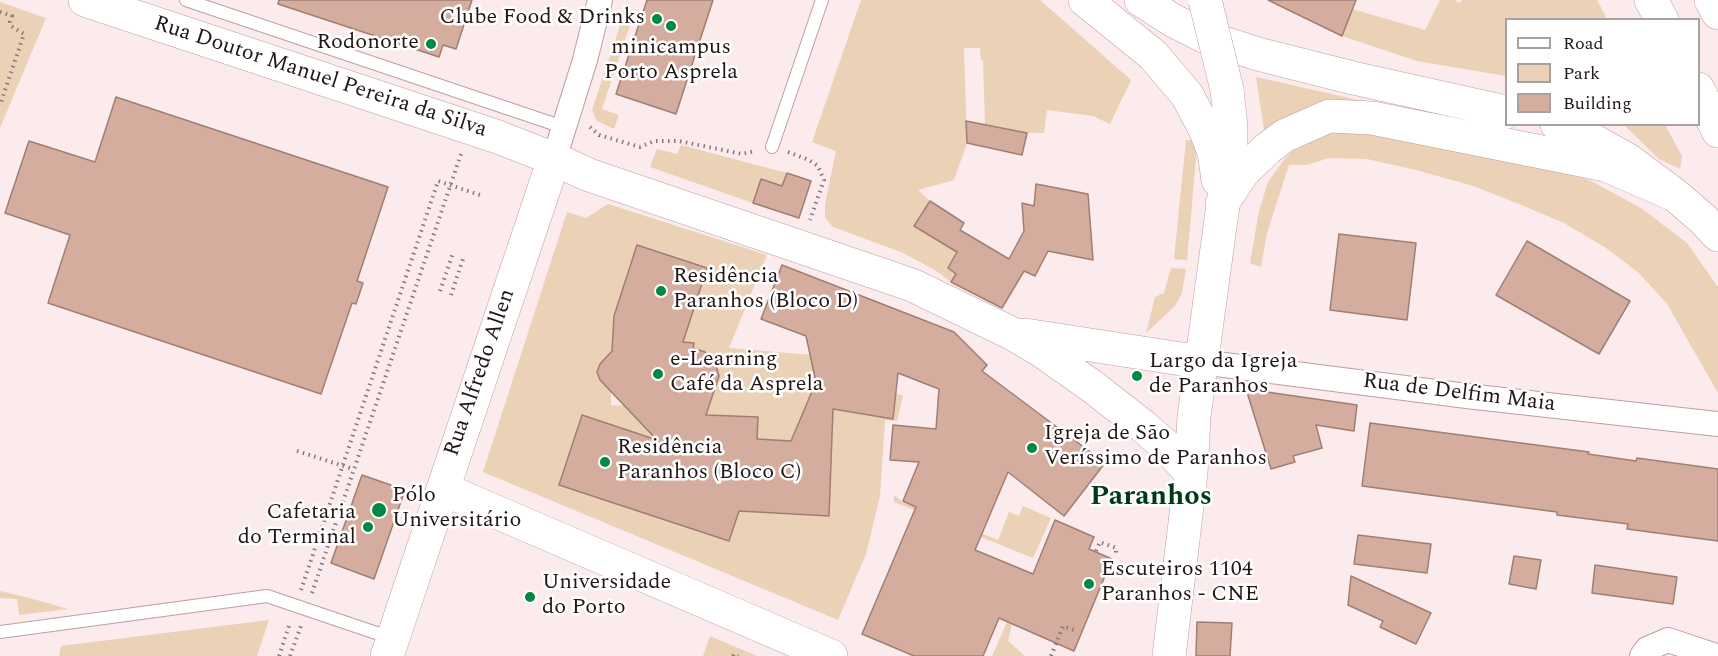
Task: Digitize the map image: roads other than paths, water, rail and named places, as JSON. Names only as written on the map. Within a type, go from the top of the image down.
[{"type":"main road","points":[[1085,0],[1153,55],[1187,95],[1214,152],[1222,204]]},
{"type":"main road","points":[[1141,0],[1208,38],[1248,51],[1353,78],[1505,112]]},
{"type":"main road","points":[[1169,656],[1191,473],[1194,417],[1231,146],[1227,90],[1205,0]]},
{"type":"main road","points":[[1651,0],[1661,18]]},
{"type":"main road","points":[[1712,0],[1718,13]]},
{"type":"main road","name":"Rua Doutor Manuel Pereira da Silva","points":[[102,3],[470,128],[590,175],[890,277],[1014,334]]},
{"type":"main road","points":[[1700,93],[1718,131]]},
{"type":"main road","points":[[1222,204],[1243,172],[1267,149],[1284,136],[1329,116],[1372,118],[1606,165],[1675,195]]},
{"type":"main road","points":[[1562,126],[1589,138],[1628,160],[1675,195],[1703,219],[1718,236]]},
{"type":"main road","name":"Rua Alfredo Allen","points":[[389,647],[554,159]]},
{"type":"main road","points":[[1014,334],[1201,362]]},
{"type":"main road","points":[[1014,334],[1084,381],[1144,427],[1191,473]]},
{"type":"main road","points":[[442,489],[831,656]]},
{"type":"street","points":[[554,159],[585,60],[600,0]]},
{"type":"street","name":"Rua de Delfim Maia","points":[[1201,362],[1716,424]]},
{"type":"street","points":[[1642,656],[1647,649],[1668,640],[1716,656]]},
{"type":"lane","points":[[186,0],[563,127]]},
{"type":"lane","points":[[772,147],[822,0]]},
{"type":"lane","points":[[0,632],[267,596],[301,607],[389,647]]},
{"type":"place","name":"Clube Food & Drinks","points":[[657,19]]},
{"type":"place","name":"minicampus Porto Asprela","points":[[671,26]]},
{"type":"place","name":"Rodonorte","points":[[431,44]]},
{"type":"place","name":"Residência Paranhos (Bloco D)","points":[[661,291]]},
{"type":"place","name":"e-Learning Café da Asprela","points":[[658,374]]},
{"type":"place","name":"Largo da Igreja de Paranhos","points":[[1137,376]]},
{"type":"place","name":"Igreja de São Veríssimo de Paranhos","points":[[1032,448]]},
{"type":"place","name":"Residência Paranhos (Bloco C)","points":[[605,462]]},
{"type":"place","name":"Pólo Universitário","points":[[379,510]]},
{"type":"place","name":"Cafetaria do Terminal","points":[[368,527]]},
{"type":"place","name":"Escuteiros 1104 Paranhos - CNE","points":[[1089,584]]},
{"type":"place","name":"Universidade do Porto","points":[[530,597]]},
{"type":"district","name":"Paranhos","points":[[1151,499]]}]
